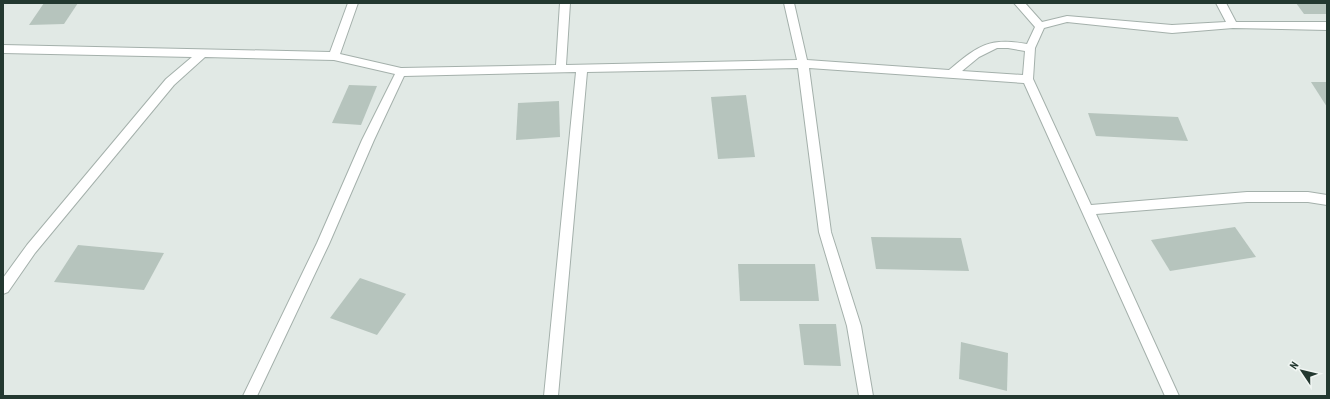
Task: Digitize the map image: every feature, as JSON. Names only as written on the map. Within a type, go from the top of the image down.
[{"type":"street","points":[[334,56],[353,3]]},
{"type":"street","points":[[561,68],[565,3]]},
{"type":"street","points":[[789,3],[803,64],[825,232],[854,326],[866,396]]},
{"type":"street","points":[[1019,3],[1040,26]]},
{"type":"street","points":[[1221,3],[1233,25]]},
{"type":"street","points":[[1040,26],[1067,19],[1172,29],[1233,25],[1327,26]]},
{"type":"street","points":[[1040,26],[1030,48],[1028,79],[1172,396]]},
{"type":"street","points":[[951,74],[978,53],[994,45],[1005,44],[1030,48]]},
{"type":"street","points":[[3,49],[334,56],[401,72],[803,64],[1028,79]]},
{"type":"street","points":[[3,288],[31,249],[170,82],[203,53]]},
{"type":"street","points":[[551,396],[582,68]]},
{"type":"street","points":[[250,396],[323,244],[368,140],[401,72]]},
{"type":"street","points":[[1088,210],[1247,197],[1308,197],[1327,200]]},
{"type":"building","points":[[44,3],[78,3],[64,24],[29,25]]},
{"type":"building","points":[[1296,3],[1327,3],[1327,14],[1304,14]]},
{"type":"building","points":[[1311,82],[1327,82],[1327,107]]},
{"type":"building","points":[[349,85],[377,86],[361,125],[332,123]]},
{"type":"building","points":[[746,95],[755,157],[718,159],[711,97]]},
{"type":"building","points":[[559,101],[560,137],[516,140],[518,103]]},
{"type":"building","points":[[1088,113],[1178,117],[1188,141],[1096,136]]},
{"type":"building","points":[[1235,227],[1256,257],[1170,271],[1151,240]]},
{"type":"building","points":[[871,237],[961,238],[969,271],[876,269]]},
{"type":"building","points":[[78,245],[164,253],[144,290],[54,282]]},
{"type":"building","points":[[738,264],[815,264],[819,301],[740,301]]},
{"type":"building","points":[[360,278],[406,294],[377,335],[330,318]]},
{"type":"building","points":[[799,324],[836,324],[841,366],[804,365]]},
{"type":"building","points":[[961,342],[1008,353],[1007,391],[959,379]]}]
